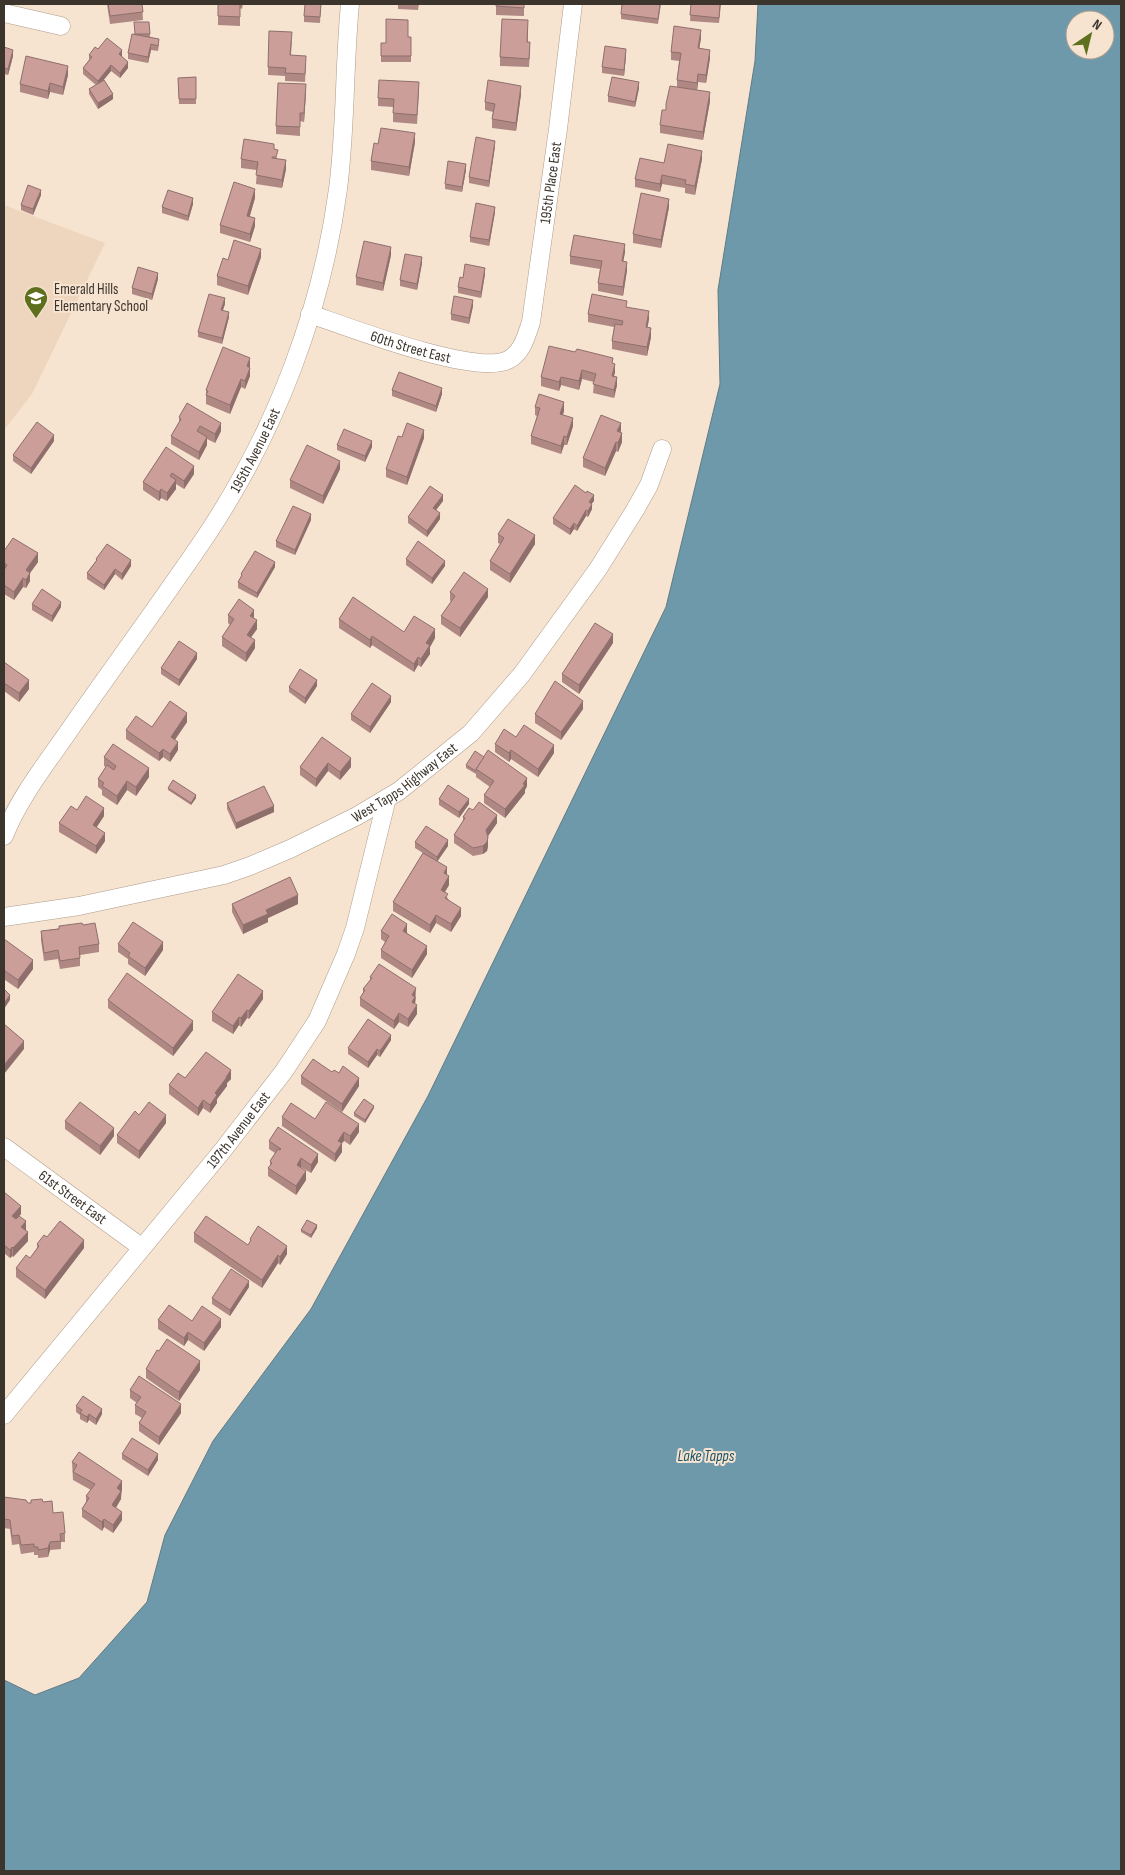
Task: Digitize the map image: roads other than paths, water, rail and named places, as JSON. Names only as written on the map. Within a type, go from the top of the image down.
[{"type":"street","name":"195th Avenue East","points":[[4,836],[29,788],[201,543],[238,483],[278,403],[310,314],[323,270],[330,236],[338,187],[350,4]]},
{"type":"street","name":"195th Place East","points":[[514,356],[520,350],[531,322],[558,130],[573,4]]},
{"type":"street","points":[[4,13],[61,26]]},
{"type":"street","name":"60th Street East","points":[[310,314],[435,355],[464,362],[487,364],[506,361],[514,356]]},
{"type":"street","name":"West Tapps Highway East","points":[[4,917],[79,906],[224,874],[250,866],[290,849],[387,798],[471,733],[522,674],[598,569],[635,510],[649,485],[662,448]]},
{"type":"street","name":"197th Avenue East","points":[[4,1415],[223,1150],[284,1070],[317,1021],[346,954],[355,928],[387,798]]},
{"type":"street","name":"61st Street East","points":[[4,1148],[141,1247]]},
{"type":"water","name":"Lake Tapps","points":[[758,4],[1121,4],[1121,1871],[4,1871],[4,1680],[35,1695],[79,1678],[147,1602],[165,1535],[213,1441],[311,1309],[428,1096],[666,607],[720,384],[718,290],[755,61]]},
{"type":"place","name":"Emerald Hills Elementary School","points":[[36,319]]}]
